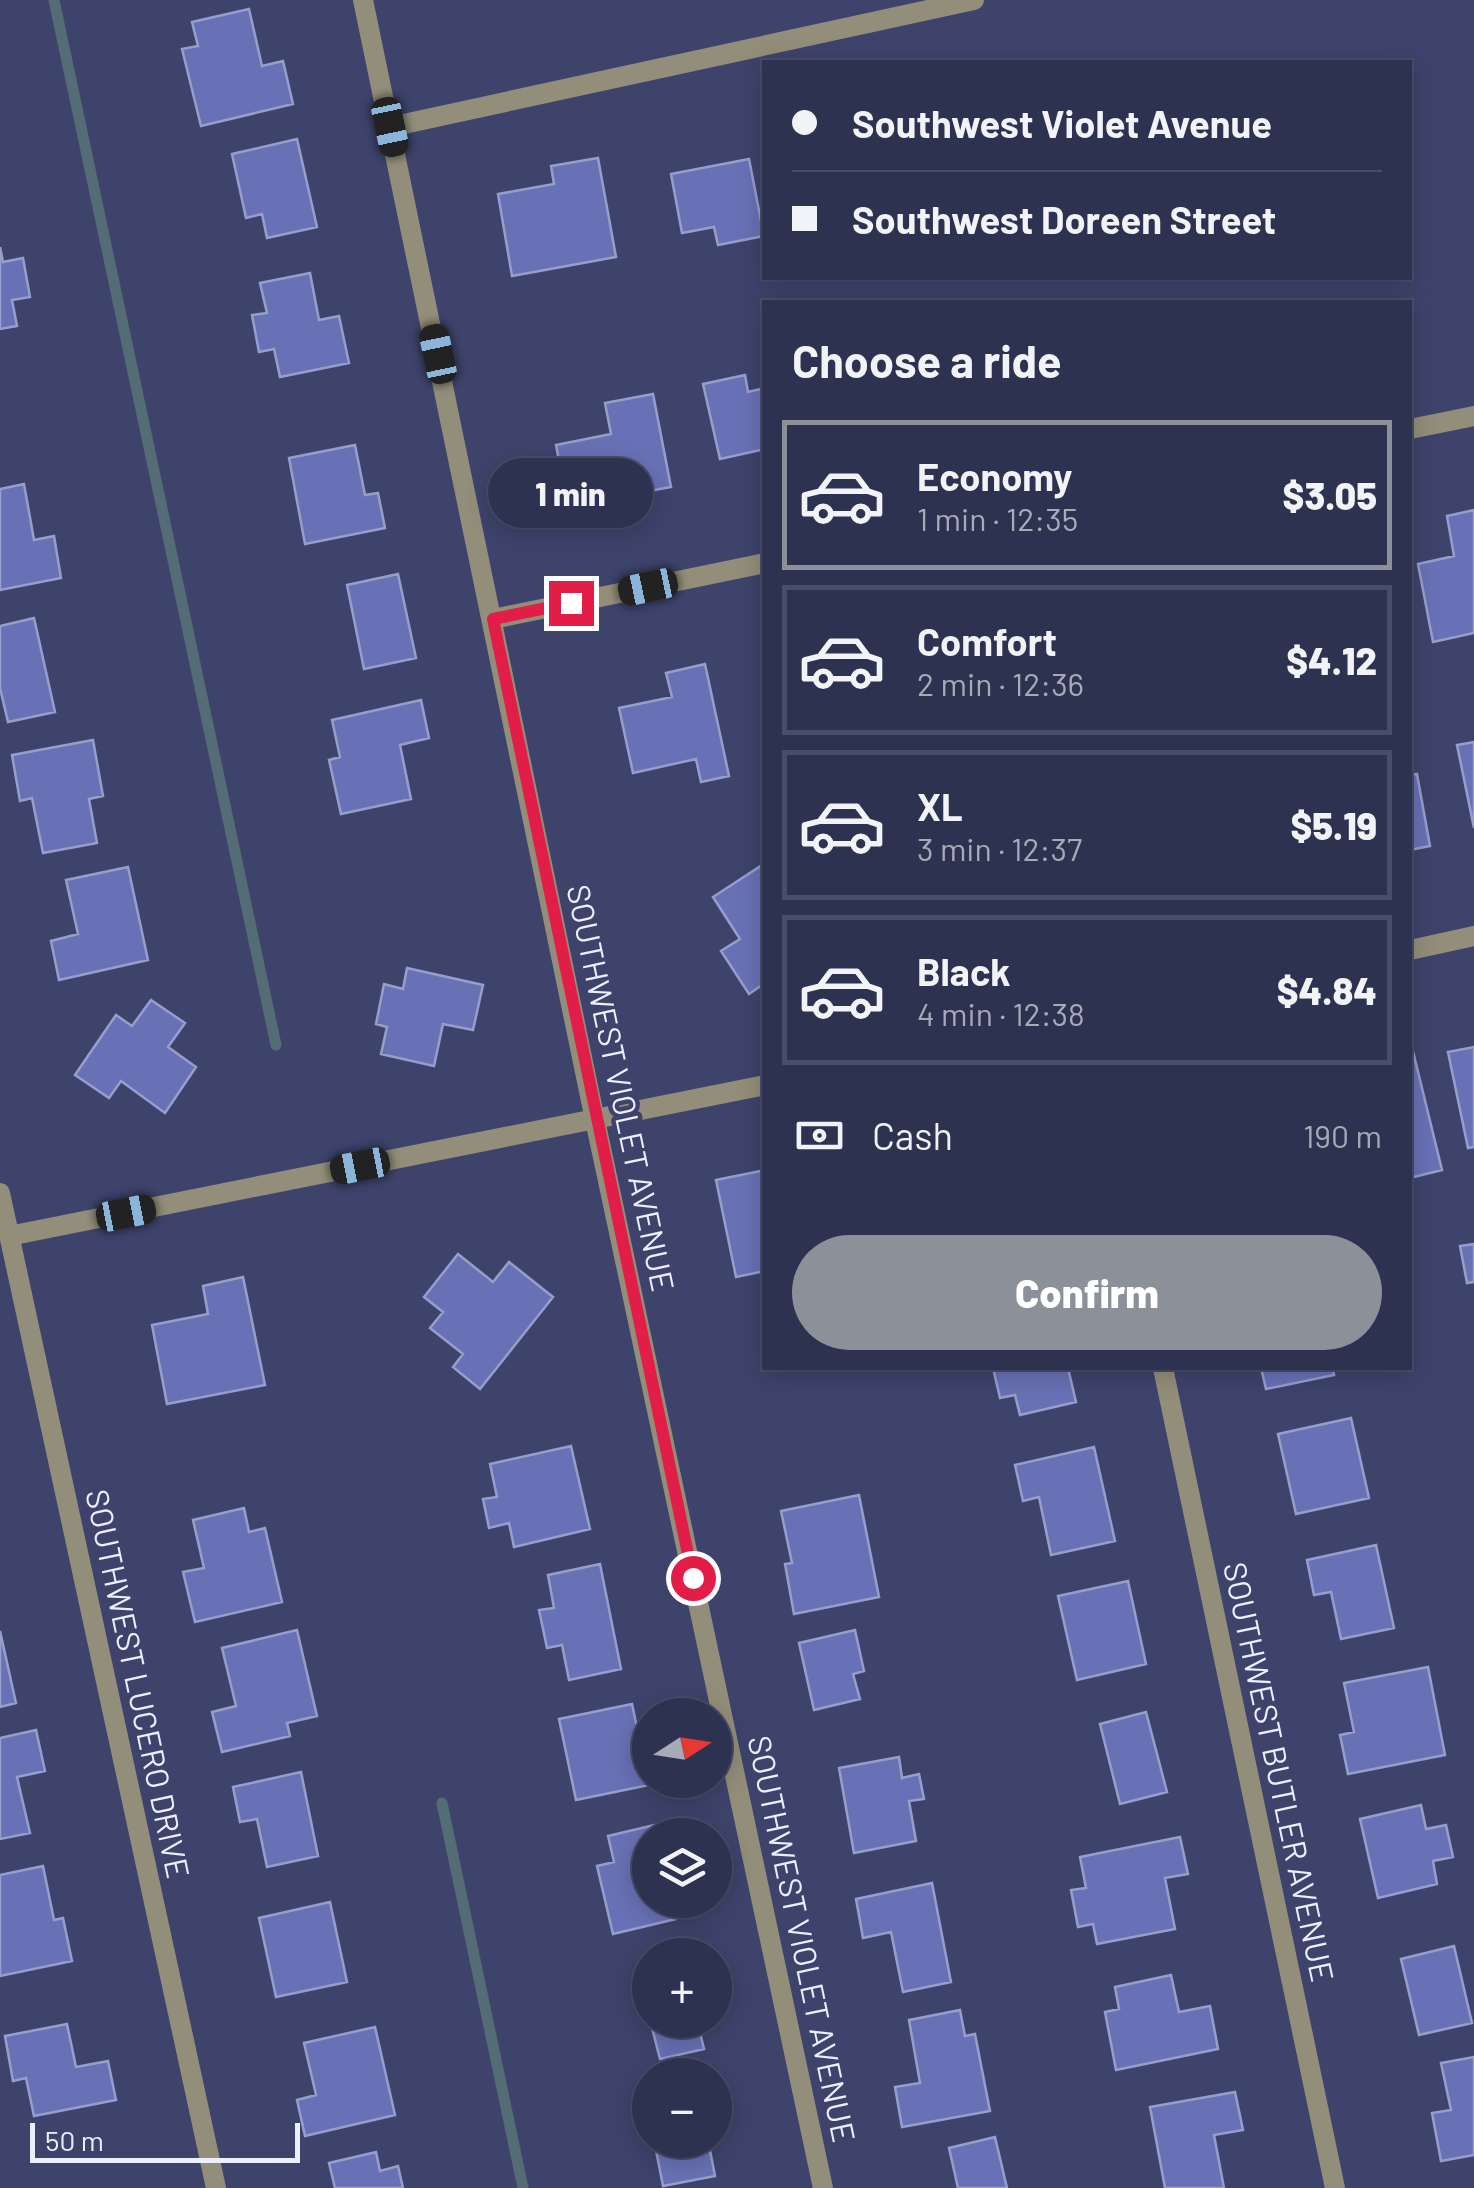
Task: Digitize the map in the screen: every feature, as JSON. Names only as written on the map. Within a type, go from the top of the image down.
[{"type":"street","name":"SOUTHWEST VIOLET AVENUE","points":[[363,0],[595,1120],[823,2188]]},
{"type":"street","points":[[390,127],[974,0]]},
{"type":"street","points":[[1412,429],[1474,416]]},
{"type":"street","points":[[493,619],[762,564]]},
{"type":"street","points":[[1412,950],[1474,936]]},
{"type":"street","points":[[9,1236],[762,1086]]},
{"type":"street","name":"SOUTHWEST LUCERO DRIVE","points":[[0,1193],[216,2188]]},
{"type":"street","name":"SOUTHWEST BUTLER AVENUE","points":[[1163,1370],[1334,2188]]},
{"type":"building","points":[[249,9],[262,66],[283,61],[293,104],[201,126],[182,49],[198,46],[192,22]]},
{"type":"building","points":[[297,139],[317,227],[267,238],[262,214],[246,218],[232,154]]},
{"type":"building","points":[[598,158],[616,257],[512,276],[498,194],[554,184],[551,166]]},
{"type":"building","points":[[749,159],[762,236],[718,245],[714,227],[682,233],[671,174]]},
{"type":"building","points":[[0,247],[3,262],[23,258],[30,297],[12,300],[17,326],[0,329]]},
{"type":"building","points":[[310,273],[319,320],[339,316],[349,363],[280,377],[274,349],[259,352],[252,315],[267,313],[260,283]]},
{"type":"building","points":[[745,375],[748,392],[762,389],[762,450],[720,459],[703,384]]},
{"type":"building","points":[[653,394],[671,487],[622,496],[619,483],[565,493],[556,445],[611,434],[605,403]]},
{"type":"building","points":[[355,445],[365,495],[378,493],[385,528],[305,544],[289,458]]},
{"type":"building","points":[[24,484],[34,540],[54,536],[61,578],[0,590],[0,489]]},
{"type":"building","points":[[1474,510],[1474,633],[1433,642],[1418,564],[1454,556],[1447,516]]},
{"type":"building","points":[[398,574],[416,658],[364,669],[347,585]]},
{"type":"building","points":[[34,618],[55,712],[8,722],[0,688],[0,626]]},
{"type":"building","points":[[705,664],[729,776],[701,782],[696,759],[633,773],[619,708],[672,697],[666,673]]},
{"type":"building","points":[[421,700],[429,738],[400,745],[411,799],[341,814],[329,760],[340,757],[332,720]]},
{"type":"building","points":[[93,740],[103,796],[89,799],[97,843],[43,853],[32,798],[20,801],[12,755]]},
{"type":"building","points":[[1474,742],[1474,828],[1457,745]]},
{"type":"building","points":[[1417,774],[1430,846],[1412,850],[1412,775]]},
{"type":"building","points":[[762,865],[762,985],[749,994],[721,951],[740,939],[713,897]]},
{"type":"building","points":[[128,867],[148,960],[59,980],[51,941],[78,934],[66,880]]},
{"type":"building","points":[[407,968],[483,985],[473,1030],[443,1024],[434,1066],[381,1054],[387,1027],[376,1024],[384,984],[403,989]]},
{"type":"building","points":[[151,1000],[185,1023],[168,1047],[196,1067],[165,1113],[121,1081],[109,1098],[75,1075],[116,1015],[132,1026]]},
{"type":"building","points":[[1412,1047],[1442,1170],[1412,1178]]},
{"type":"building","points":[[1474,1047],[1474,1147],[1468,1148],[1448,1052]]},
{"type":"building","points":[[762,1171],[762,1272],[736,1277],[716,1180]]},
{"type":"building","points":[[1474,1244],[1474,1282],[1467,1283],[1460,1246]]},
{"type":"building","points":[[458,1254],[493,1282],[509,1262],[553,1297],[480,1389],[453,1367],[463,1354],[430,1328],[443,1312],[424,1297]]},
{"type":"building","points":[[243,1277],[265,1385],[167,1404],[152,1325],[208,1314],[203,1286]]},
{"type":"building","points":[[993,1370],[1068,1370],[1076,1402],[1020,1415],[1015,1395],[1000,1398]]},
{"type":"building","points":[[1261,1370],[1333,1370],[1334,1375],[1266,1389]]},
{"type":"building","points":[[1351,1418],[1369,1498],[1296,1514],[1278,1434]]},
{"type":"building","points":[[571,1446],[590,1529],[514,1547],[509,1523],[489,1528],[483,1499],[497,1497],[490,1464]]},
{"type":"building","points":[[1094,1447],[1115,1541],[1051,1555],[1039,1497],[1023,1501],[1015,1465]]},
{"type":"building","points":[[859,1495],[879,1597],[794,1614],[785,1564],[792,1563],[781,1511]]},
{"type":"building","points":[[244,1508],[249,1532],[265,1528],[282,1602],[195,1622],[183,1572],[204,1568],[193,1520]]},
{"type":"building","points":[[1376,1545],[1394,1628],[1341,1639],[1331,1592],[1314,1595],[1307,1560]]},
{"type":"building","points":[[600,1564],[621,1669],[569,1680],[562,1645],[547,1648],[539,1610],[554,1608],[548,1575]]},
{"type":"building","points":[[1128,1581],[1146,1664],[1077,1680],[1058,1596]]},
{"type":"building","points":[[297,1630],[317,1716],[287,1723],[290,1736],[222,1752],[212,1712],[236,1706],[222,1648]]},
{"type":"building","points":[[855,1630],[864,1671],[853,1674],[860,1699],[814,1710],[799,1643]]},
{"type":"building","points":[[0,1631],[16,1703],[0,1707]]},
{"type":"building","points":[[1428,1667],[1445,1755],[1348,1774],[1340,1735],[1354,1732],[1344,1683]]},
{"type":"building","points":[[632,1704],[632,1788],[576,1800],[559,1719]]},
{"type":"building","points":[[1146,1712],[1167,1792],[1120,1804],[1100,1724]]},
{"type":"building","points":[[36,1730],[45,1771],[17,1777],[30,1833],[0,1839],[0,1738]]},
{"type":"building","points":[[899,1757],[902,1778],[919,1774],[924,1799],[909,1801],[916,1841],[854,1853],[839,1768]]},
{"type":"building","points":[[301,1772],[318,1856],[267,1867],[257,1819],[240,1822],[233,1787]]},
{"type":"building","points":[[1421,1805],[1426,1829],[1446,1825],[1453,1857],[1433,1861],[1437,1884],[1378,1898],[1360,1819]]},
{"type":"building","points":[[632,1830],[632,1918],[676,1919],[613,1934],[597,1866],[614,1862],[608,1836]]},
{"type":"building","points":[[1180,1837],[1188,1874],[1165,1878],[1175,1929],[1097,1944],[1093,1924],[1078,1927],[1071,1890],[1086,1888],[1080,1857]]},
{"type":"building","points":[[43,1866],[54,1920],[63,1918],[72,1961],[0,1976],[0,1875]]},
{"type":"building","points":[[932,1883],[951,1982],[903,1992],[891,1932],[863,1938],[856,1899]]},
{"type":"building","points":[[330,1902],[347,1982],[276,1997],[259,1918]]},
{"type":"building","points":[[1454,1946],[1472,2023],[1419,2035],[1401,1959]]},
{"type":"building","points":[[1171,1975],[1179,2012],[1210,2006],[1218,2049],[1116,2070],[1105,2012],[1119,2009],[1115,1987]]},
{"type":"building","points":[[960,2010],[965,2036],[975,2034],[990,2111],[902,2127],[895,2087],[920,2083],[909,2020]]},
{"type":"building","points":[[67,2024],[76,2067],[108,2061],[116,2100],[34,2116],[26,2078],[13,2081],[5,2036]]},
{"type":"building","points":[[375,2027],[395,2115],[305,2136],[297,2100],[316,2095],[304,2043]]},
{"type":"building","points":[[655,2038],[701,2038],[704,2049],[660,2058]]},
{"type":"building","points":[[1474,2057],[1474,2155],[1441,2161],[1432,2113],[1451,2110],[1441,2063]]},
{"type":"building","points":[[1235,2092],[1243,2130],[1214,2135],[1224,2188],[1165,2188],[1150,2107]]},
{"type":"building","points":[[995,2137],[1007,2188],[958,2188],[949,2148]]},
{"type":"building","points":[[376,2152],[380,2171],[398,2166],[403,2188],[335,2188],[329,2163]]},
{"type":"building","points":[[658,2158],[712,2158],[715,2176],[663,2186]]},
{"type":"waterway","points":[[54,0],[276,1045]]},
{"type":"waterway","points":[[442,1803],[523,2188]]},
{"type":"route","points":[[571,603],[493,619],[693,1578]]}]
